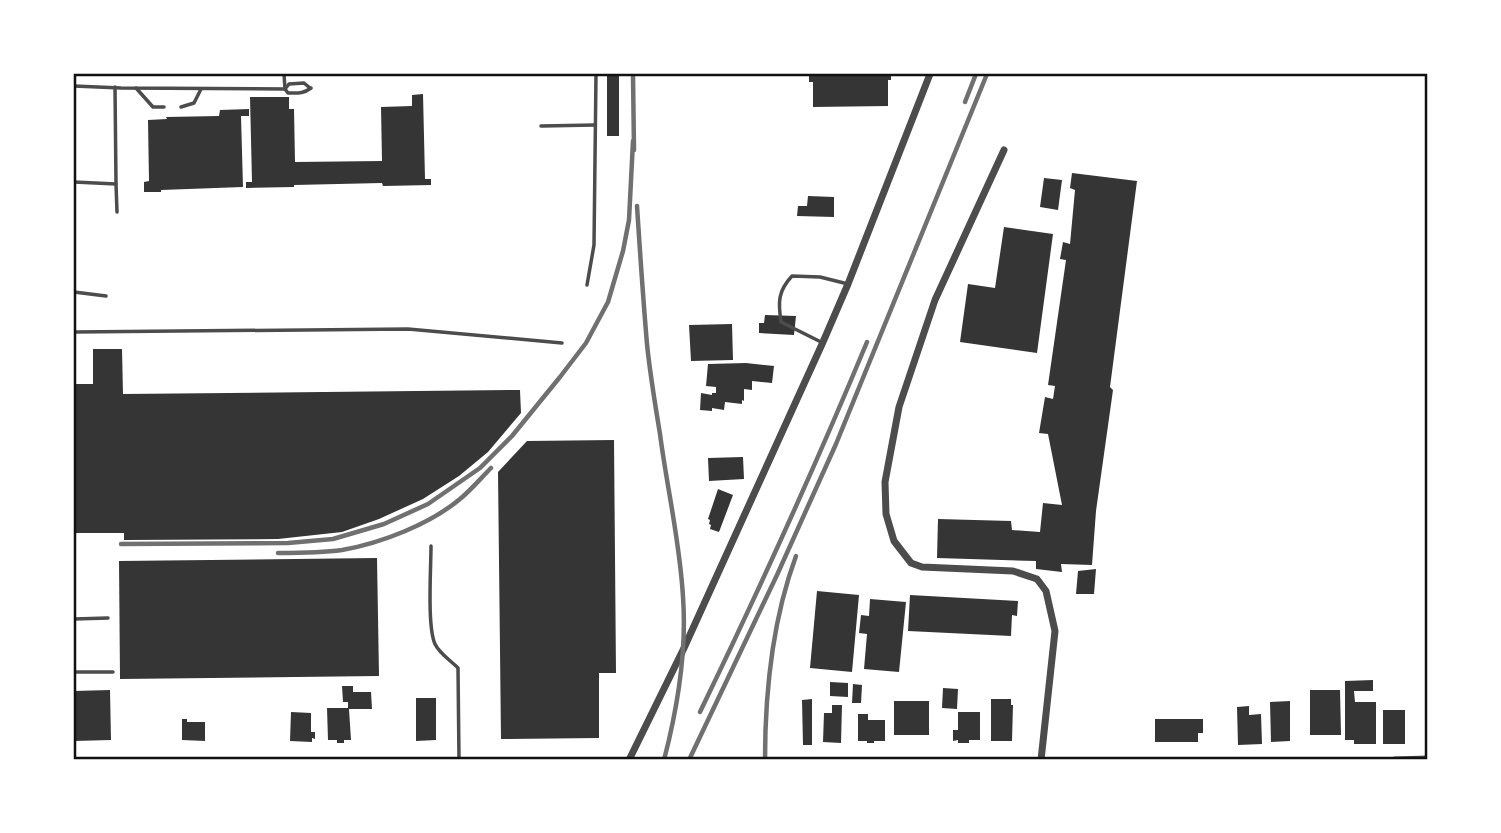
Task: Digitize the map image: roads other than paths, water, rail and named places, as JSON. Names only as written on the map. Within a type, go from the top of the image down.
[{"type":"street","points":[[629,760],[684,648],[823,342],[930,74]]},
{"type":"street","points":[[1004,150],[934,300],[899,407],[885,482],[886,514],[894,541],[911,563],[922,567],[1013,570],[1037,579],[1045,591],[1055,631],[1041,760]]},
{"type":"street","points":[[1395,760],[1427,759]]},
{"type":"lane","points":[[284,74],[285,89],[288,93],[304,93],[311,88],[304,83],[293,83],[285,89]]},
{"type":"lane","points":[[587,285],[594,245],[596,74]]},
{"type":"lane","points":[[74,86],[285,89]]},
{"type":"lane","points":[[115,87],[117,212]]},
{"type":"lane","points":[[136,88],[153,107],[164,107]]},
{"type":"lane","points":[[181,107],[194,103],[201,88]]},
{"type":"lane","points":[[541,127],[595,125]]},
{"type":"lane","points":[[74,182],[116,184]]},
{"type":"lane","points":[[823,342],[781,322],[781,288],[792,276],[820,277],[848,284]]},
{"type":"lane","points":[[74,292],[107,296]]},
{"type":"lane","points":[[74,332],[408,330],[562,343]]},
{"type":"lane","points":[[431,546],[431,620],[435,643],[458,668],[459,760]]},
{"type":"lane","points":[[74,619],[108,618]]},
{"type":"lane","points":[[74,672],[113,672]]},
{"type":"railway","points":[[633,74],[634,150]]},
{"type":"railway","points":[[965,102],[976,74]]},
{"type":"railway","points":[[689,760],[836,444],[987,74]]},
{"type":"railway","points":[[121,544],[288,543],[333,539],[384,524],[428,504],[480,468],[512,436],[560,377],[586,343],[608,302],[629,220],[633,141]]},
{"type":"railway","points":[[637,206],[648,355],[683,597],[684,638],[680,679],[664,760]]},
{"type":"railway","points":[[700,712],[786,528],[867,342]]},
{"type":"railway","points":[[278,553],[342,550],[373,543],[405,531],[448,508],[491,468]]},
{"type":"railway","points":[[765,760],[766,708],[772,656],[781,606],[796,556]]}]
